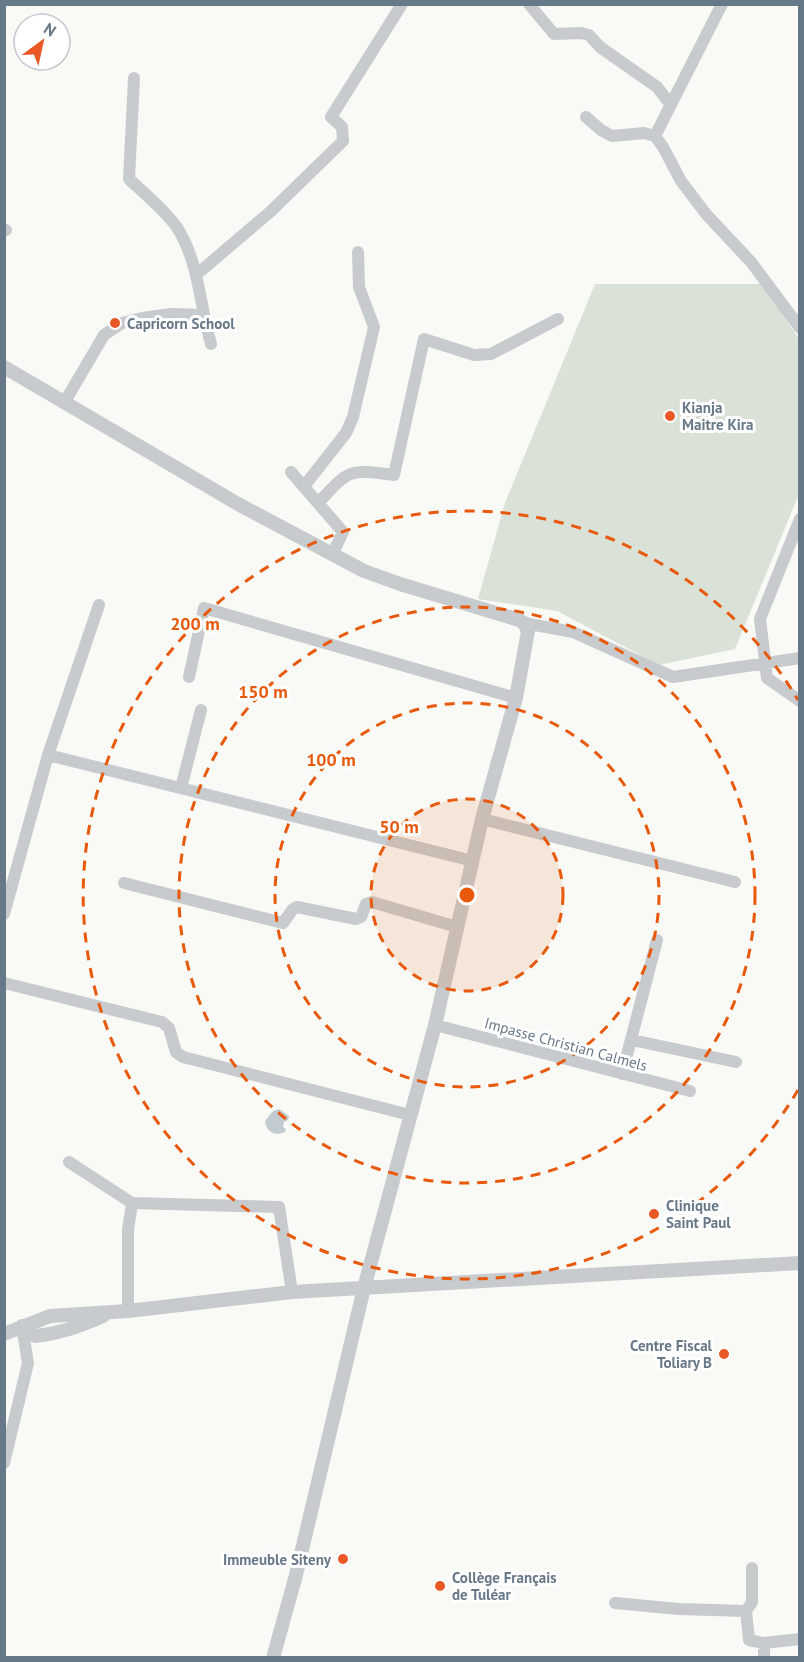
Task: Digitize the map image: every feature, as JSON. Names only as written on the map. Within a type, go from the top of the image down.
[{"type":"street","points":[[196,275],[270,212],[344,141],[342,127],[331,117],[402,4]]},
{"type":"street","points":[[530,4],[554,34],[589,35],[600,47],[657,87],[671,105]]},
{"type":"street","points":[[655,136],[722,4]]},
{"type":"street","points":[[134,78],[129,179],[177,227],[186,245],[196,275],[211,344]]},
{"type":"street","points":[[586,117],[612,136],[644,134],[655,136],[681,181],[706,214],[751,262],[800,328]]},
{"type":"street","points":[[305,485],[346,433],[354,417],[374,327],[359,287],[358,252]]},
{"type":"street","points":[[64,403],[104,335],[122,323],[171,314],[203,315]]},
{"type":"street","points":[[319,502],[344,476],[361,471],[394,475],[424,339],[474,355],[491,354],[558,319]]},
{"type":"street","points":[[4,367],[238,504],[364,571],[524,623],[573,632],[673,677],[800,658]]},
{"type":"street","points":[[291,472],[305,485],[343,532],[333,553]]},
{"type":"street","points":[[800,519],[760,619],[767,678],[800,701]]},
{"type":"street","points":[[4,914],[48,755],[99,605]]},
{"type":"street","points":[[189,677],[204,608],[516,698]]},
{"type":"street","points":[[273,1658],[296,1575],[364,1288],[435,1025],[482,819],[516,698],[528,631],[524,623]]},
{"type":"street","points":[[180,788],[201,710]]},
{"type":"street","points":[[48,755],[473,861]]},
{"type":"street","points":[[482,819],[735,882]]},
{"type":"street","points":[[124,883],[284,923],[293,909],[297,907],[356,919],[361,917],[366,904],[372,902],[457,927]]},
{"type":"street","points":[[622,1074],[657,940]]},
{"type":"street","points":[[4,983],[162,1022],[170,1028],[176,1052],[183,1057],[410,1115]]},
{"type":"street","name":"Impasse Christian Calmels","points":[[435,1025],[690,1091]]},
{"type":"street","points":[[632,1040],[736,1062]]},
{"type":"street","points":[[69,1162],[132,1203],[279,1207],[292,1292]]},
{"type":"street","points":[[128,1311],[128,1230],[132,1203]]},
{"type":"street","points":[[4,1334],[50,1316],[109,1313],[292,1292],[800,1263]]},
{"type":"street","points":[[4,1463],[28,1363],[22,1326]]},
{"type":"street","points":[[752,1568],[752,1602],[746,1611],[749,1640],[764,1643],[800,1639]]},
{"type":"street","points":[[615,1603],[680,1609],[746,1611]]},
{"type":"street","points":[[764,1643],[764,1658]]},
{"type":"shaded area","name":"Kianja Maitre Kira","points":[[595,284],[763,284],[799,339],[799,494],[735,649],[659,665],[557,611],[478,599],[505,503]]},
{"type":"shaded area","points":[[279,1109],[289,1116],[284,1122],[285,1132],[277,1134],[269,1130],[265,1121],[273,1111]]},
{"type":"place","name":"Capricorn School","points":[[115,323]]},
{"type":"place","name":"Kianja Maitre Kira","points":[[670,416]]},
{"type":"place","name":"Clinique Saint Paul","points":[[654,1214]]},
{"type":"place","name":"Centre Fiscal Toliary B","points":[[724,1354]]},
{"type":"place","name":"Immeuble Siteny","points":[[343,1559]]},
{"type":"place","name":"Collège Français de Tuléar","points":[[440,1586]]}]
